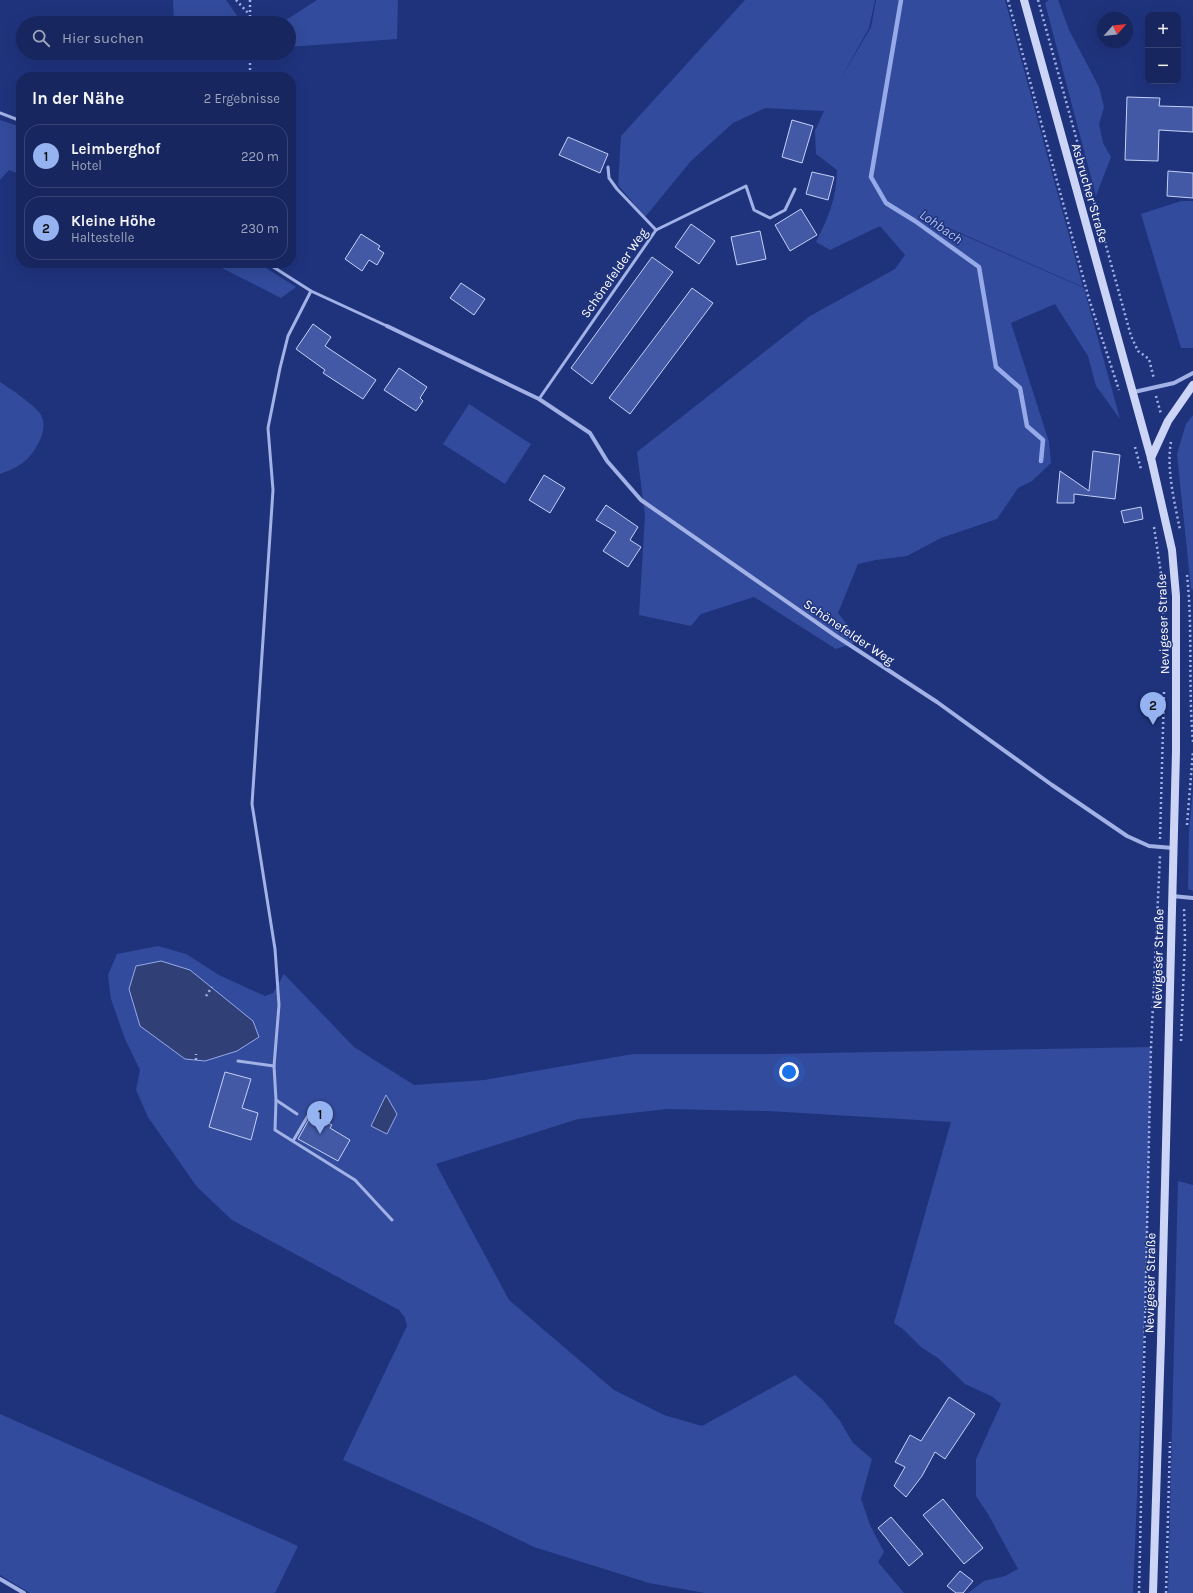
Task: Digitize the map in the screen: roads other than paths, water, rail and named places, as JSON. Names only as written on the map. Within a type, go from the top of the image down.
[{"type":"main road","name":"Asbrucher Straße","points":[[1024,0],[1134,392]]},
{"type":"main road","points":[[1151,458],[1168,421],[1193,385]]},
{"type":"main road","name":"Nevigeser Straße","points":[[1134,392],[1172,550],[1176,596],[1177,703],[1161,1341],[1153,1593]]},
{"type":"street","name":"Schönefelder Weg","points":[[387,326],[539,399],[590,434],[607,461],[641,500],[836,636],[937,702],[1052,785],[1127,836],[1149,846],[1173,848]]},
{"type":"street","points":[[1134,392],[1174,383],[1193,373]]},
{"type":"street","points":[[1172,896],[1193,898]]},
{"type":"street","points":[[0,1579],[24,1593]]},
{"type":"lane","points":[[0,113],[16,119]]},
{"type":"lane","points":[[608,168],[609,178],[617,189],[656,230]]},
{"type":"lane","name":"Schönefelder Weg","points":[[539,399],[656,230],[746,186],[754,210],[770,218],[785,210],[795,189]]},
{"type":"lane","name":"Schönefelder Weg","points":[[276,268],[311,291],[387,326]]},
{"type":"lane","points":[[311,291],[288,336],[268,428],[273,490],[252,804],[276,949],[279,1005],[274,1066],[276,1100],[275,1130],[355,1180],[392,1220]]},
{"type":"lane","points":[[238,1061],[274,1066]]},
{"type":"lane","points":[[276,1100],[297,1114]]},
{"type":"lane","points":[[293,1141],[309,1114]]},
{"type":"waterway","name":"Lohbach","points":[[901,0],[871,177],[886,203],[915,221],[979,267],[996,367],[1020,388],[1027,426],[1043,440],[1041,461]]},
{"type":"place","name":"Kleine Höhe","points":[[1153,725]]},
{"type":"place","name":"Leimberghof","points":[[320,1134]]}]
